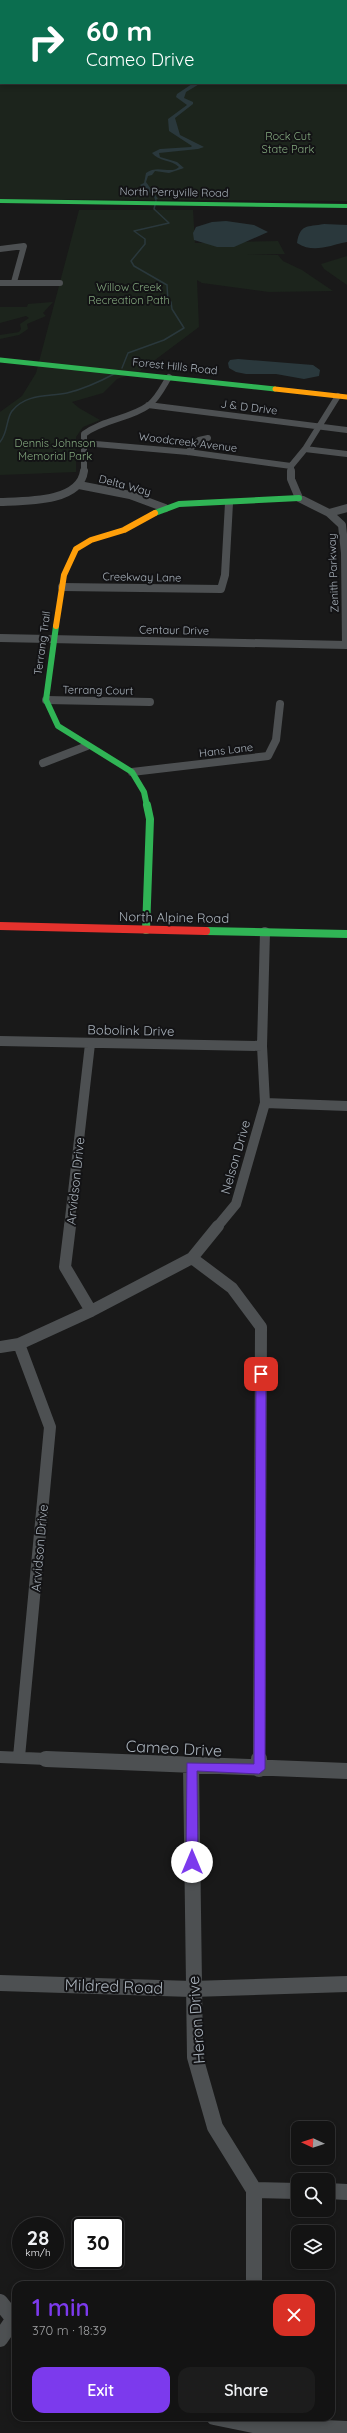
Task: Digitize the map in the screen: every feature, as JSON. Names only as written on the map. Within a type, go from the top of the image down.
[{"type":"street","name":"North Perryville Road","points":[[0,201],[131,205]]},
{"type":"street","name":"North Perryville Road","points":[[0,205],[347,206]]},
{"type":"street","name":"North Perryville Road","points":[[170,205],[347,210]]},
{"type":"street","points":[[0,249],[24,246],[14,282]]},
{"type":"street","points":[[0,283],[60,282]]},
{"type":"street","name":"Forest Hills Road","points":[[0,360],[169,377],[343,397]]},
{"type":"street","points":[[0,502],[47,498],[71,491],[79,485],[82,480],[84,434],[91,428],[148,405],[157,397],[169,377]]},
{"type":"street","points":[[299,498],[291,479],[290,466],[305,449],[319,426],[343,397]]},
{"type":"street","name":"J & D Drive","points":[[148,405],[347,430]]},
{"type":"street","points":[[188,452],[199,440],[208,438]]},
{"type":"street","name":"Woodcreek Avenue","points":[[84,443],[188,452],[290,466]]},
{"type":"street","points":[[305,449],[347,454]]},
{"type":"street","name":"Delta Way","points":[[79,485],[130,495],[165,508]]},
{"type":"street","name":"Terrang Trail","points":[[46,700],[62,586],[69,561],[76,548],[93,538],[118,532],[165,508],[179,504],[229,503],[299,498]]},
{"type":"street","name":"Zenith Parkway","points":[[299,498],[328,514],[342,525],[346,553],[346,645]]},
{"type":"street","name":"Creekway Lane","points":[[62,586],[221,589],[225,575],[229,503]]},
{"type":"street","points":[[328,514],[347,508]]},
{"type":"street","name":"Centaur Drive","points":[[0,638],[346,645]]},
{"type":"street","points":[[46,700],[58,726],[86,746],[132,772],[144,792],[150,819],[146,930]]},
{"type":"street","name":"Terrang Court","points":[[46,700],[150,702]]},
{"type":"street","name":"Hans Lane","points":[[132,772],[268,756],[276,740],[280,704]]},
{"type":"street","points":[[43,763],[86,746]]},
{"type":"street","name":"North Alpine Road","points":[[0,926],[347,934]]},
{"type":"street","name":"Nelson Drive","points":[[0,1347],[20,1344],[91,1311],[192,1258],[236,1204],[265,1103],[262,1046],[265,932]]},
{"type":"street","name":"Bobolink Drive","points":[[0,1041],[90,1044],[262,1046]]},
{"type":"street","name":"Arvidson Drive","points":[[90,1044],[65,1267],[91,1311]]},
{"type":"street","points":[[265,1103],[347,1106]]},
{"type":"street","points":[[192,1258],[232,1288],[261,1327],[259,1769]]},
{"type":"street","name":"Arvidson Drive","points":[[19,1757],[50,1427],[20,1344]]},
{"type":"street","name":"Cameo Drive","points":[[0,1757],[259,1769],[347,1771]]},
{"type":"street","name":"Heron Drive","points":[[191,1766],[192,1989],[194,2057],[215,2127],[254,2190]]},
{"type":"street","name":"Mildred Road","points":[[0,1983],[192,1989],[347,1984]]},
{"type":"street","points":[[254,2281],[254,2190],[291,2191]]},
{"type":"street","points":[[335,2191],[347,2192]]},
{"type":"street","points":[[0,2302],[12,2318]]},
{"type":"street","points":[[0,2339],[12,2324]]},
{"type":"street","points":[[254,2421],[347,2429]]},
{"type":"green space","name":"Rock Cut State Park","points":[[0,84],[347,84],[347,201],[0,199]]},
{"type":"green space","name":"Willow Creek Recreation Path","points":[[79,210],[193,210],[195,243],[278,241],[285,254],[245,254],[278,255],[283,261],[302,270],[333,291],[269,292],[202,283],[197,280],[199,327],[139,372],[117,379],[103,393],[72,402],[79,408],[100,420],[83,427],[76,437],[76,472],[0,475],[0,412],[22,396],[36,373]]},
{"type":"green space","points":[[347,256],[347,285],[324,269],[321,264]]},
{"type":"green space","points":[[53,302],[43,313],[46,316],[27,324],[28,329],[19,335],[0,339],[0,335],[19,332],[21,329],[20,324],[29,318],[26,316],[0,323],[0,307],[27,307],[28,304]]},
{"type":"shaded area","points":[[192,84],[199,84],[186,92],[184,98],[193,102],[193,104],[175,118],[180,135],[204,147],[159,153],[160,157],[177,162],[184,168],[169,173],[155,171],[152,175],[148,176],[146,182],[158,199],[155,200],[154,196],[140,185],[144,183],[146,173],[155,169],[172,170],[179,167],[176,164],[158,158],[152,153],[160,149],[192,146],[169,131],[168,119],[187,105],[176,97],[177,94]]},
{"type":"shaded area","points":[[226,221],[254,225],[268,232],[234,247],[217,247],[194,240],[193,233],[196,227],[212,222]]},
{"type":"shaded area","points":[[324,224],[347,225],[347,242],[322,248],[310,248],[297,243],[302,229],[309,226]]},
{"type":"shaded area","points":[[238,359],[313,365],[320,370],[319,376],[304,379],[276,374],[246,374],[236,372],[229,368],[228,363],[230,360]]},
{"type":"waterway","points":[[122,368],[128,353],[164,340],[184,328],[172,309],[171,302],[168,301],[167,285],[134,266],[131,261],[145,244],[145,239],[134,231],[169,223],[154,209],[156,201]]},
{"type":"waterway","points":[[0,442],[3,438],[10,414],[24,401],[31,398],[67,393],[116,373]]},
{"type":"traffic: fast","points":[[0,201],[347,206]]},
{"type":"traffic: fast","points":[[0,360],[275,389]]},
{"type":"traffic: fast","points":[[155,513],[179,504],[299,498]]},
{"type":"traffic: fast","points":[[56,626],[46,700],[58,726],[132,772],[144,792],[150,819],[146,930]]},
{"type":"traffic: fast","points":[[206,931],[347,934]]},
{"type":"traffic: slow","points":[[275,389],[347,397]]},
{"type":"traffic: slow","points":[[56,626],[64,575],[71,556],[76,549],[91,540],[124,530],[155,513]]},
{"type":"traffic: jam","points":[[0,926],[206,931]]},
{"type":"route","points":[[192,1862],[191,1766],[259,1769],[261,1374]]},
{"type":"park label","name":"Dennis Johnson Memorial Park","points":[[55,449]]}]
